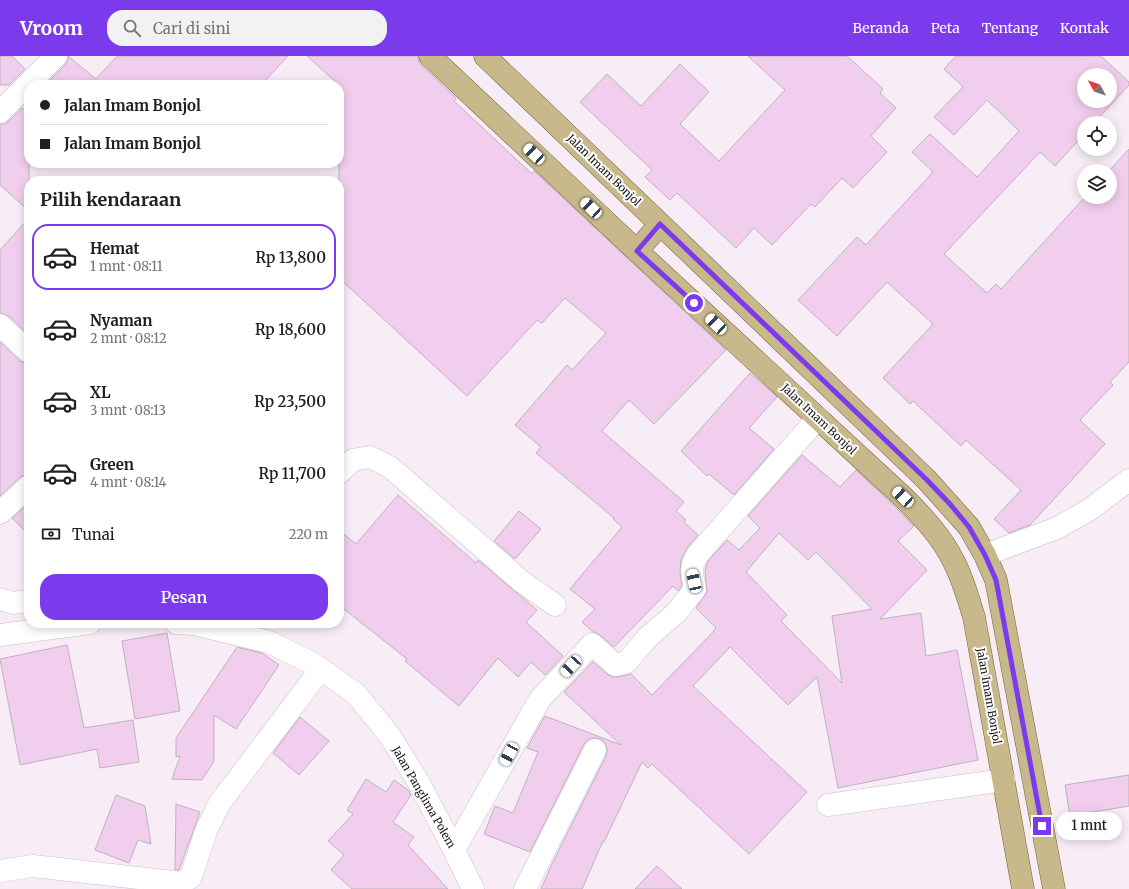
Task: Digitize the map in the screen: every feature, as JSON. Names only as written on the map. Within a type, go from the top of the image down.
[{"type":"main road","name":"Jalan Imam Bonjol","points":[[430,56],[637,251],[903,497],[924,518],[940,538],[954,561],[965,588],[974,617],[1023,889]]},
{"type":"main road","name":"Jalan Imam Bonjol","points":[[485,56],[926,479],[969,527],[985,555],[996,580],[1054,889]]},
{"type":"main road","points":[[637,251],[660,224]]},
{"type":"street","points":[[32,80],[56,56]]},
{"type":"street","points":[[0,112],[24,88]]},
{"type":"street","points":[[0,325],[24,347]]},
{"type":"street","points":[[454,850],[540,699],[592,644],[615,665],[627,662],[646,638],[677,612],[695,589],[692,564],[698,554],[818,418]]},
{"type":"street","points":[[344,469],[354,460],[370,457],[390,467],[521,581],[555,606]]},
{"type":"street","points":[[985,555],[1056,528],[1089,510],[1129,480]]},
{"type":"street","points":[[0,513],[24,491]]},
{"type":"street","points":[[0,599],[14,603],[24,602]]},
{"type":"street","points":[[0,635],[52,628]]},
{"type":"street","name":"Jalan Panglima Polem","points":[[214,628],[269,642],[314,664],[356,694],[390,736],[419,783],[473,889]]},
{"type":"street","points":[[0,871],[33,866],[182,883],[187,880],[191,877],[206,831],[219,804],[321,669]]},
{"type":"street","points":[[525,889],[595,750]]},
{"type":"street","points":[[828,805],[1004,780]]},
{"type":"building","points":[[0,56],[12,56],[25,69],[9,85],[0,85]]},
{"type":"building","points":[[68,56],[96,79],[117,56],[288,56],[266,80],[50,80],[68,60]]},
{"type":"building","points":[[307,56],[418,56],[418,60],[421,65],[456,98],[454,101],[532,174],[534,171],[726,350],[654,424],[629,400],[602,431],[684,502],[676,511],[686,520],[684,522],[698,535],[687,548],[681,560],[680,572],[682,586],[678,591],[673,586],[614,647],[582,622],[595,609],[570,589],[622,527],[613,519],[614,518],[536,453],[541,447],[515,425],[567,365],[572,370],[606,333],[565,298],[542,323],[537,320],[467,396],[344,283],[344,176],[339,176],[339,168],[344,168],[344,80],[333,80]]},
{"type":"building","points":[[748,56],[847,56],[883,89],[880,93],[896,108],[871,136],[887,152],[853,188],[842,178],[815,207],[811,204],[772,245],[754,228],[736,248],[677,193],[670,200],[645,177],[652,170],[580,102],[607,74],[641,106],[680,64],[709,92],[680,124],[719,161],[785,90]]},
{"type":"building","points":[[956,56],[1101,56],[1114,68],[1077,68],[1077,108],[1108,108],[1100,116],[1077,116],[1077,142],[1055,166],[1040,152],[944,254],[987,293],[996,284],[1001,289],[1079,204],[1117,204],[1117,164],[1115,164],[1129,149],[1129,362],[1110,382],[1113,385],[1080,420],[1105,444],[1030,525],[1009,533],[994,519],[1021,490],[966,440],[961,446],[913,401],[910,404],[883,378],[933,324],[887,282],[837,336],[798,300],[857,237],[866,245],[933,172],[912,152],[930,134],[977,177],[1019,131],[987,100],[954,135],[934,117],[963,87],[944,69]]},
{"type":"building","points":[[1117,71],[1129,82],[1129,85],[1117,98]]},
{"type":"building","points":[[22,108],[24,110],[24,168],[29,168],[29,176],[24,176],[24,207],[0,185],[0,124],[4,124]]},
{"type":"building","points":[[24,224],[24,330],[9,316],[0,313],[0,250]]},
{"type":"building","points":[[0,342],[20,361],[24,362],[24,476],[20,477],[0,496]]},
{"type":"building","points":[[750,373],[777,397],[749,428],[774,449],[734,495],[709,474],[707,476],[681,451]]},
{"type":"building","points":[[802,455],[840,487],[856,470],[914,526],[898,541],[927,570],[880,619],[921,613],[926,656],[957,650],[978,760],[838,788],[817,677],[788,705],[730,647],[693,686],[807,792],[749,854],[652,764],[648,768],[642,762],[604,842],[603,841],[582,889],[541,889],[606,756],[607,750],[605,743],[600,739],[594,738],[588,740],[584,744],[530,852],[484,834],[495,806],[513,813],[538,752],[527,748],[545,716],[621,745],[564,692],[593,662],[612,677],[631,674],[652,695],[716,628],[696,608],[707,592],[705,571],[708,561],[727,540],[739,550],[760,528],[748,516]],"holes":[[[779,533],[808,560],[816,552],[872,609],[832,616],[842,683],[781,621],[787,615],[746,572]]]},
{"type":"building","points":[[398,495],[476,563],[478,560],[537,610],[526,622],[563,656],[545,675],[531,662],[518,677],[498,658],[459,706],[405,661],[407,659],[344,609],[344,534],[356,544]]},
{"type":"building","points":[[24,507],[24,530],[12,518]]},
{"type":"building","points":[[519,511],[541,529],[515,559],[494,541]]},
{"type":"building","points":[[167,633],[180,711],[135,719],[122,641]]},
{"type":"building","points":[[67,645],[84,728],[133,720],[139,762],[100,768],[97,749],[20,765],[0,659]]},
{"type":"building","points":[[237,647],[262,653],[279,665],[236,729],[214,715],[214,761],[202,780],[172,779],[180,756],[176,757],[176,738]]},
{"type":"building","points":[[300,717],[329,741],[299,775],[273,753]]},
{"type":"building","points":[[1129,775],[1129,806],[1070,816],[1065,785]]},
{"type":"building","points":[[366,779],[386,792],[394,780],[408,790],[411,795],[393,822],[414,837],[408,845],[448,889],[352,889],[331,870],[344,855],[328,841],[353,814],[347,810]]},
{"type":"building","points":[[116,795],[145,806],[151,844],[138,840],[129,863],[95,850]]},
{"type":"building","points":[[176,804],[200,812],[179,870],[175,870]]},
{"type":"building","points":[[657,866],[682,889],[635,889]]},
{"type":"route","points":[[694,303],[637,251],[660,224],[926,479],[969,527],[985,555],[996,580],[1042,826]]}]
